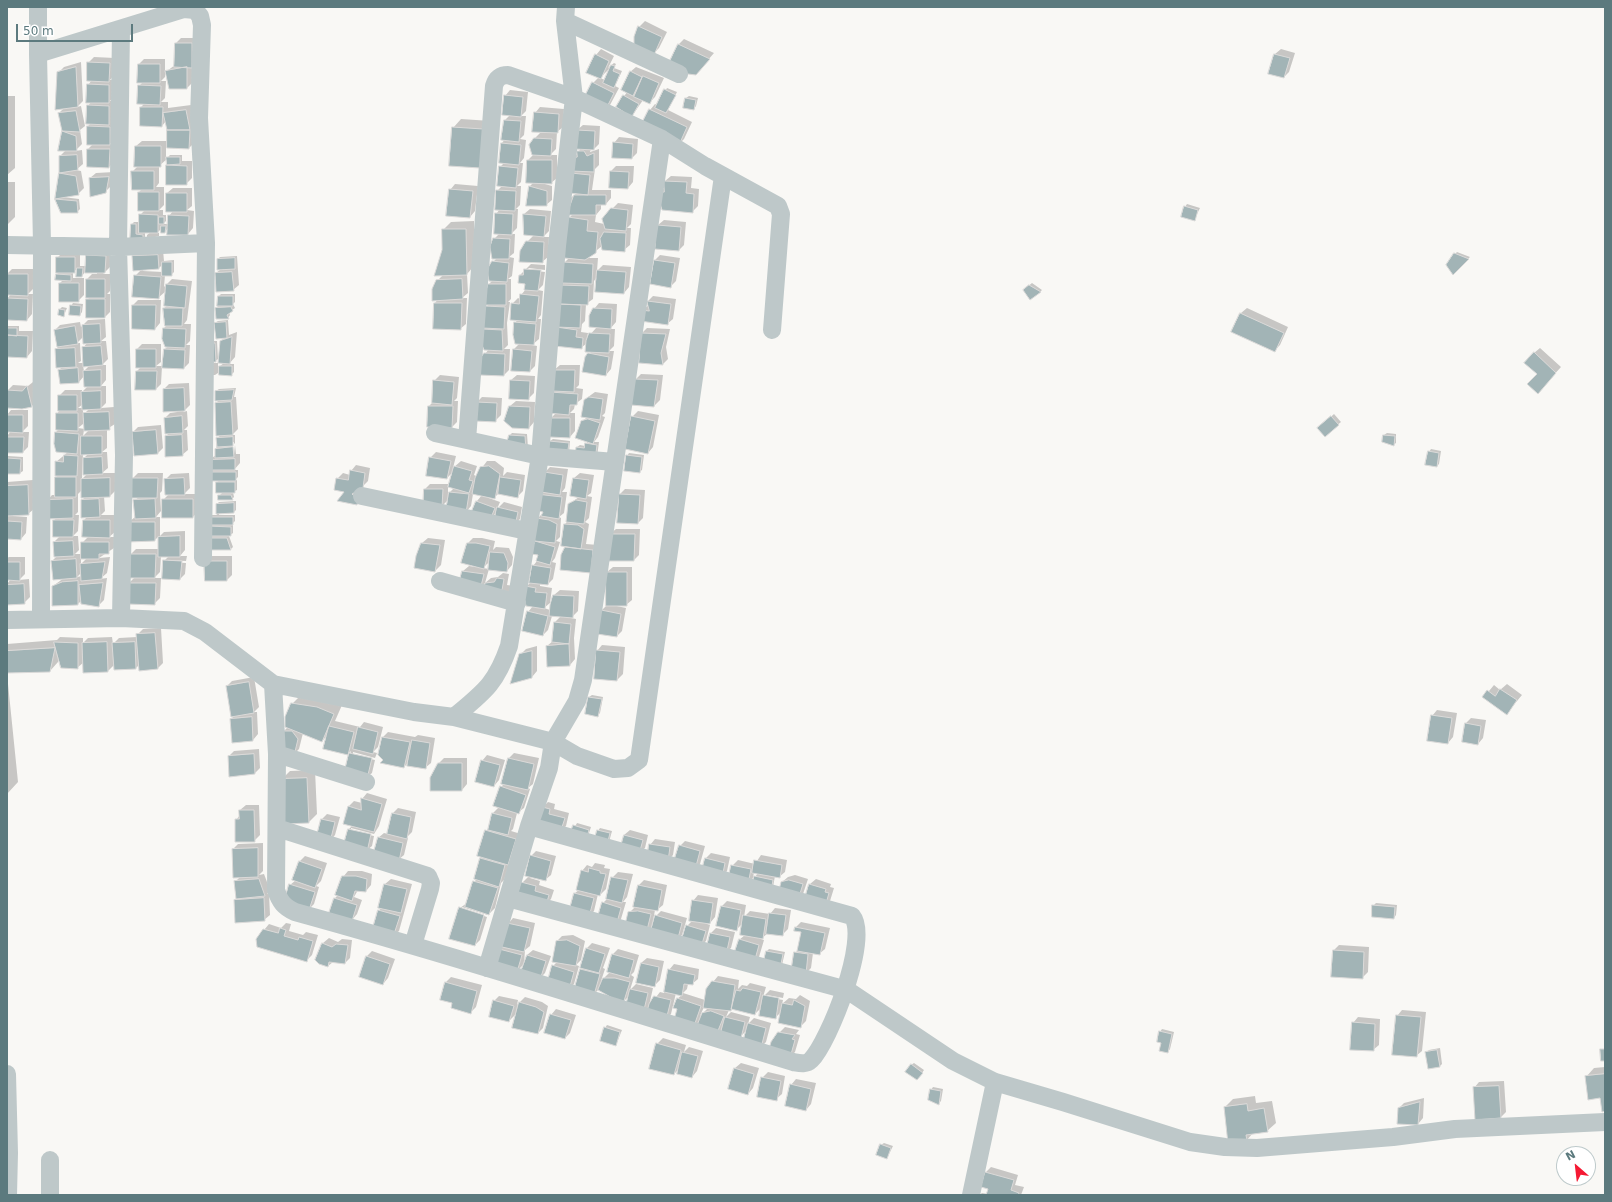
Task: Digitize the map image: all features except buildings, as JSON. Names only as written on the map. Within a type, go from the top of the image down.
[{"type":"street","points":[[38,7],[42,244],[41,619]]},
{"type":"street","points":[[38,54],[121,30],[184,9],[195,10],[200,16],[202,24],[199,118],[206,243],[203,558]]},
{"type":"street","points":[[566,14],[679,74]]},
{"type":"street","points":[[454,717],[490,686],[501,669],[509,646],[517,603],[527,531],[540,456],[557,246],[574,98],[566,14]]},
{"type":"street","points":[[121,30],[118,247],[124,455],[121,618]]},
{"type":"street","points":[[467,440],[494,86],[498,78],[508,75],[574,98],[662,139],[723,176],[778,206],[780,209],[772,330]]},
{"type":"street","points":[[487,968],[529,826],[549,768],[553,742],[577,701],[583,680],[662,139]]},
{"type":"street","points":[[7,620],[121,618],[184,621],[195,626],[273,684],[414,712],[454,717],[553,742],[577,756],[614,768],[628,768],[639,760],[723,176]]},
{"type":"street","points":[[7,245],[42,244],[118,247],[206,243]]},
{"type":"street","points":[[435,433],[540,456],[615,462]]},
{"type":"street","points":[[362,496],[527,531]]},
{"type":"street","points":[[440,581],[517,603]]},
{"type":"street","points":[[273,684],[277,754],[276,890],[280,901],[285,907],[295,912],[413,945],[800,1064],[812,1059],[847,990],[857,943],[857,924],[852,916],[529,826]]},
{"type":"street","points":[[277,754],[366,782]]},
{"type":"street","points":[[277,828],[428,876],[431,883],[430,889],[413,945]]},
{"type":"street","points":[[508,898],[847,990],[953,1060],[995,1082],[1190,1142],[1225,1147],[1257,1148],[1394,1137],[1455,1129],[1605,1122]]},
{"type":"street","points":[[7,1074],[9,1153],[8,1195]]},
{"type":"street","points":[[971,1195],[995,1082]]},
{"type":"street","points":[[50,1160],[50,1195]]}]
